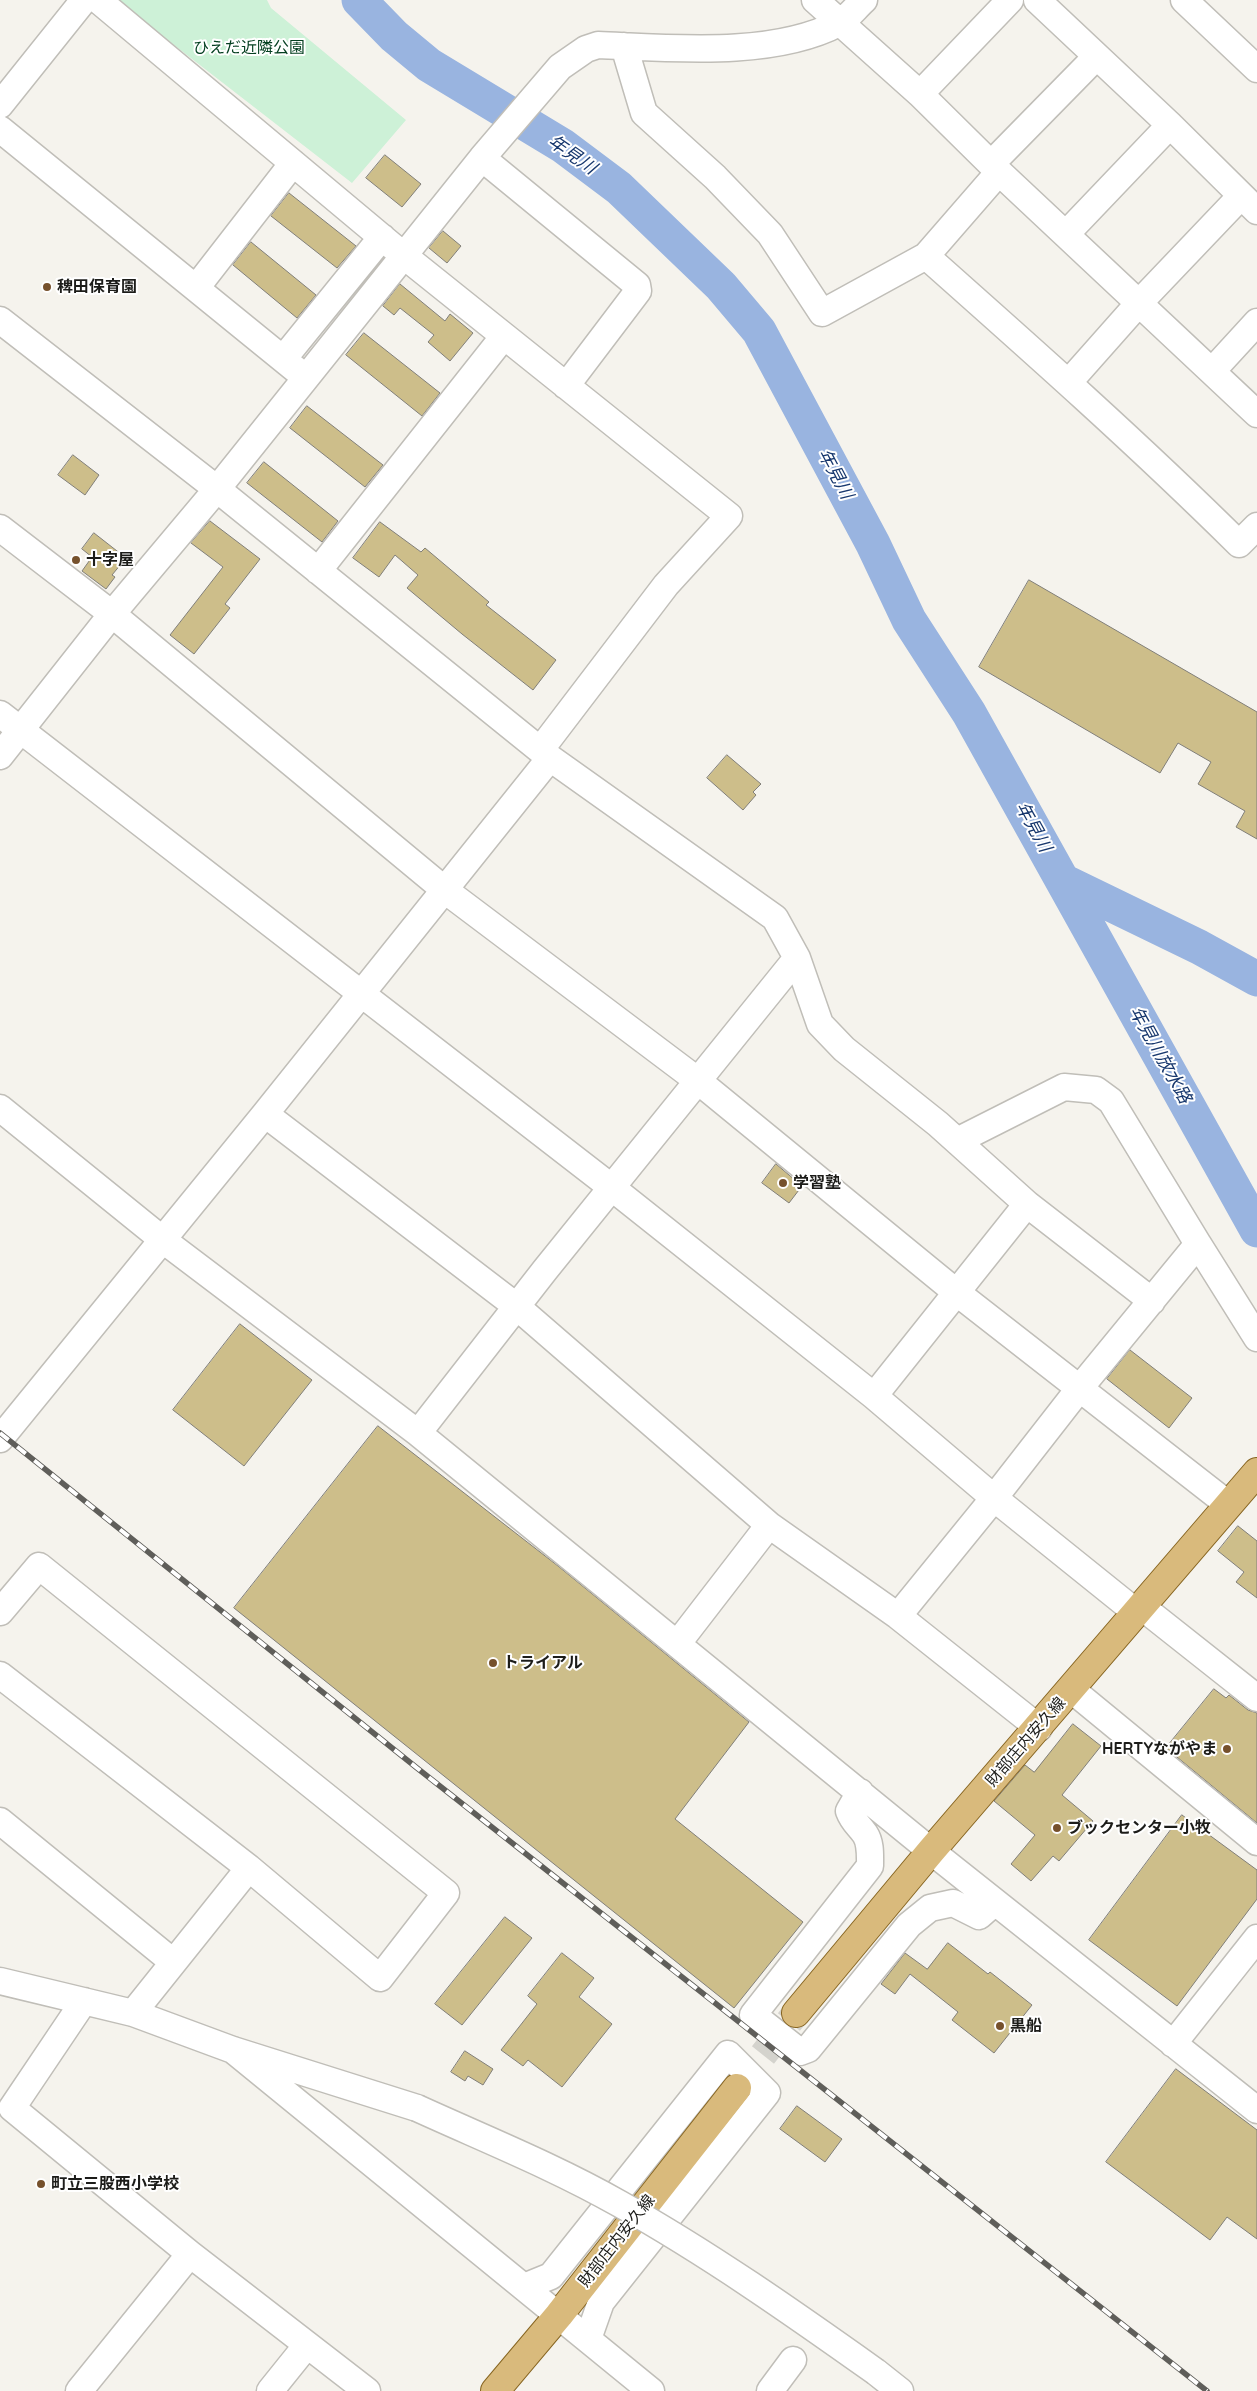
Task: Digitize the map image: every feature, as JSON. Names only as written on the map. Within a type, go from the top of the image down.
[{"type":"main road","name":"財部庄内安久線","points":[[796,2012],[931,1851],[1072,1690],[1257,1472]]},
{"type":"main road","name":"財部庄内安久線","points":[[495,2391],[559,2315],[737,2088]]},
{"type":"street","points":[[0,105],[84,0]]},
{"type":"street","points":[[0,1440],[446,891],[666,585],[729,516],[403,255],[98,0]]},
{"type":"street","points":[[815,0],[920,94],[995,168],[1213,370],[1257,414]]},
{"type":"street","points":[[0,756],[112,614],[217,489],[403,255],[482,158],[560,68],[586,48],[598,45],[712,49],[787,42],[840,23],[864,0]]},
{"type":"street","points":[[920,94],[1010,0]]},
{"type":"street","points":[[1038,0],[1170,125],[1249,204],[1139,303],[1069,382]]},
{"type":"street","points":[[1184,0],[1257,69]]},
{"type":"street","points":[[624,46],[644,113],[715,177],[770,234],[822,313],[926,256],[995,168],[1096,56]]},
{"type":"street","points":[[1066,234],[1170,125]]},
{"type":"street","points":[[0,129],[306,377]]},
{"type":"street","points":[[482,158],[637,285],[638,291],[566,386]]},
{"type":"street","points":[[196,288],[293,163]]},
{"type":"street","points":[[283,359],[382,237]]},
{"type":"street","points":[[926,256],[1069,382],[1178,483],[1239,544],[1257,526]]},
{"type":"street","points":[[0,320],[217,489],[546,754],[775,918],[797,958],[820,1024],[844,1049],[957,1141],[1027,1204],[1152,1301]]},
{"type":"street","points":[[1213,370],[1257,322]]},
{"type":"street","points":[[318,571],[504,336]]},
{"type":"street","points":[[0,528],[112,614],[446,891],[697,1080],[956,1292],[1229,1505]]},
{"type":"street","points":[[0,714],[361,996],[611,1188],[874,1396],[994,1498],[1257,1698]]},
{"type":"street","points":[[418,1433],[516,1306],[797,958]]},
{"type":"street","points":[[957,1141],[1064,1087],[1096,1090],[1112,1101],[1257,1338]]},
{"type":"street","points":[[0,1108],[163,1240],[418,1433],[678,1642],[931,1851],[1257,2110]]},
{"type":"street","points":[[266,1114],[516,1306],[769,1525],[898,1616],[1039,1728]]},
{"type":"street","points":[[874,1396],[1027,1204]]},
{"type":"street","points":[[898,1616],[1198,1244]]},
{"type":"street","points":[[678,1642],[769,1525]]},
{"type":"street","points":[[0,1612],[38,1566],[446,1893],[380,1978],[249,1868],[0,1675]]},
{"type":"street","points":[[1072,1690],[1257,1842]]},
{"type":"street","points":[[860,1792],[849,1811],[853,1822],[865,1834],[870,1849],[870,1866],[753,2015],[800,2052],[808,2049],[909,1925],[930,1908],[953,1903],[979,1916],[995,1902]]},
{"type":"street","points":[[0,1821],[174,1962]]},
{"type":"street","points":[[133,2013],[249,1868]]},
{"type":"street","points":[[1174,2044],[1257,1938]]},
{"type":"street","points":[[0,1981],[133,2013],[232,2050],[417,2108],[559,2173],[618,2203],[675,2236],[759,2289],[900,2391]]},
{"type":"street","points":[[84,2001],[12,2108],[190,2254],[367,2391]]},
{"type":"street","points":[[232,2050],[651,2391]]},
{"type":"street","points":[[524,2287],[551,2276],[728,2054],[767,2093],[601,2302],[588,2339]]},
{"type":"street","points":[[79,2391],[190,2254]]},
{"type":"street","points":[[270,2391],[307,2345]]},
{"type":"street","points":[[770,2391],[793,2360]]},
{"type":"green space","name":"ひえだ近隣公園","points":[[116,0],[267,0],[271,8],[406,120],[352,183]]},
{"type":"building","points":[[385,155],[421,184],[402,207],[366,178]]},
{"type":"building","points":[[289,193],[356,246],[337,268],[271,216]]},
{"type":"building","points":[[443,231],[461,246],[447,263],[429,248]]},
{"type":"building","points":[[251,242],[316,295],[297,318],[233,265]]},
{"type":"building","points":[[400,284],[445,321],[450,314],[473,333],[450,361],[428,342],[434,335],[400,308],[394,315],[383,306]]},
{"type":"building","points":[[364,333],[440,393],[422,416],[346,355]]},
{"type":"building","points":[[307,406],[383,465],[365,487],[290,428]]},
{"type":"building","points":[[73,455],[99,475],[85,495],[58,475]]},
{"type":"building","points":[[264,462],[338,521],[322,542],[247,483]]},
{"type":"building","points":[[210,521],[260,559],[225,604],[230,608],[194,654],[170,635],[223,567],[191,543]]},
{"type":"building","points":[[380,522],[421,552],[425,548],[489,602],[486,605],[556,660],[533,690],[407,588],[418,575],[395,555],[379,577],[353,558]]},
{"type":"building","points":[[94,533],[126,558],[112,575],[115,577],[106,589],[82,571],[92,557],[82,549]]},
{"type":"building","points":[[1029,580],[1257,712],[1257,839],[1236,827],[1245,811],[1198,784],[1211,762],[1178,743],[1160,773],[979,667]]},
{"type":"building","points":[[727,755],[761,784],[753,792],[756,795],[743,810],[707,778]]},
{"type":"building","name":"学習塾","points":[[776,1164],[802,1186],[789,1203],[762,1183]]},
{"type":"building","points":[[240,1324],[312,1380],[244,1466],[173,1410]]},
{"type":"building","points":[[1130,1350],[1192,1398],[1169,1428],[1107,1379]]},
{"type":"building","name":"トライアル","points":[[378,1426],[558,1566],[749,1722],[675,1819],[803,1922],[734,2008],[234,1608]]},
{"type":"building","points":[[1238,1526],[1257,1541],[1257,1598],[1236,1582],[1244,1572],[1218,1551]]},
{"type":"building","points":[[1214,1689],[1226,1698],[1229,1695],[1248,1710],[1257,1713],[1257,1823],[1166,1748]]},
{"type":"building","name":"ブックセンター小牧","points":[[1073,1724],[1101,1746],[1062,1795],[1093,1821],[1059,1861],[1053,1856],[1031,1881],[1011,1864],[1035,1835],[994,1801],[1025,1765],[1034,1772]]},
{"type":"building","points":[[1182,1815],[1257,1870],[1257,1899],[1177,2006],[1089,1940]]},
{"type":"building","points":[[505,1917],[532,1938],[462,2025],[435,2004]]},
{"type":"building","points":[[948,1943],[988,1974],[990,1972],[1032,2005],[994,2053],[952,2020],[958,2012],[910,1974],[895,1994],[881,1984],[905,1953],[927,1969]]},
{"type":"building","points":[[562,1953],[594,1978],[579,1997],[612,2024],[562,2087],[528,2060],[523,2066],[501,2050],[537,2004],[528,1996]]},
{"type":"building","points":[[465,2051],[493,2069],[483,2085],[468,2076],[465,2081],[451,2072]]},
{"type":"building","points":[[1176,2069],[1257,2130],[1257,2239],[1227,2217],[1210,2240],[1106,2162]]},
{"type":"building","points":[[797,2106],[842,2139],[825,2162],[780,2129]]},
{"type":"waterway","name":"年見川","points":[[359,0],[394,36],[429,65],[563,146],[619,188],[721,286],[759,331],[873,544],[909,620],[969,713],[1257,1230]]},
{"type":"waterway","name":"年見川","points":[[1063,881],[1199,947],[1257,979]]},
{"type":"tunnel","points":[[737,2088],[796,2013]]},
{"type":"railway","points":[[0,1433],[417,1768],[1207,2391]]},
{"type":"place","name":"稗田保育園","points":[[47,287]]},
{"type":"place","name":"十字屋","points":[[76,560]]},
{"type":"place","name":"学習塾","points":[[783,1183]]},
{"type":"place","name":"トライアル","points":[[493,1663]]},
{"type":"place","name":"HERTYながやま","points":[[1227,1749]]},
{"type":"place","name":"ブックセンター小牧","points":[[1057,1828]]},
{"type":"place","name":"黒船","points":[[1000,2026]]},
{"type":"place","name":"町立三股西小学校","points":[[41,2184]]},
{"type":"water label","name":"年見川放水路","points":[[1160,1055]]}]
